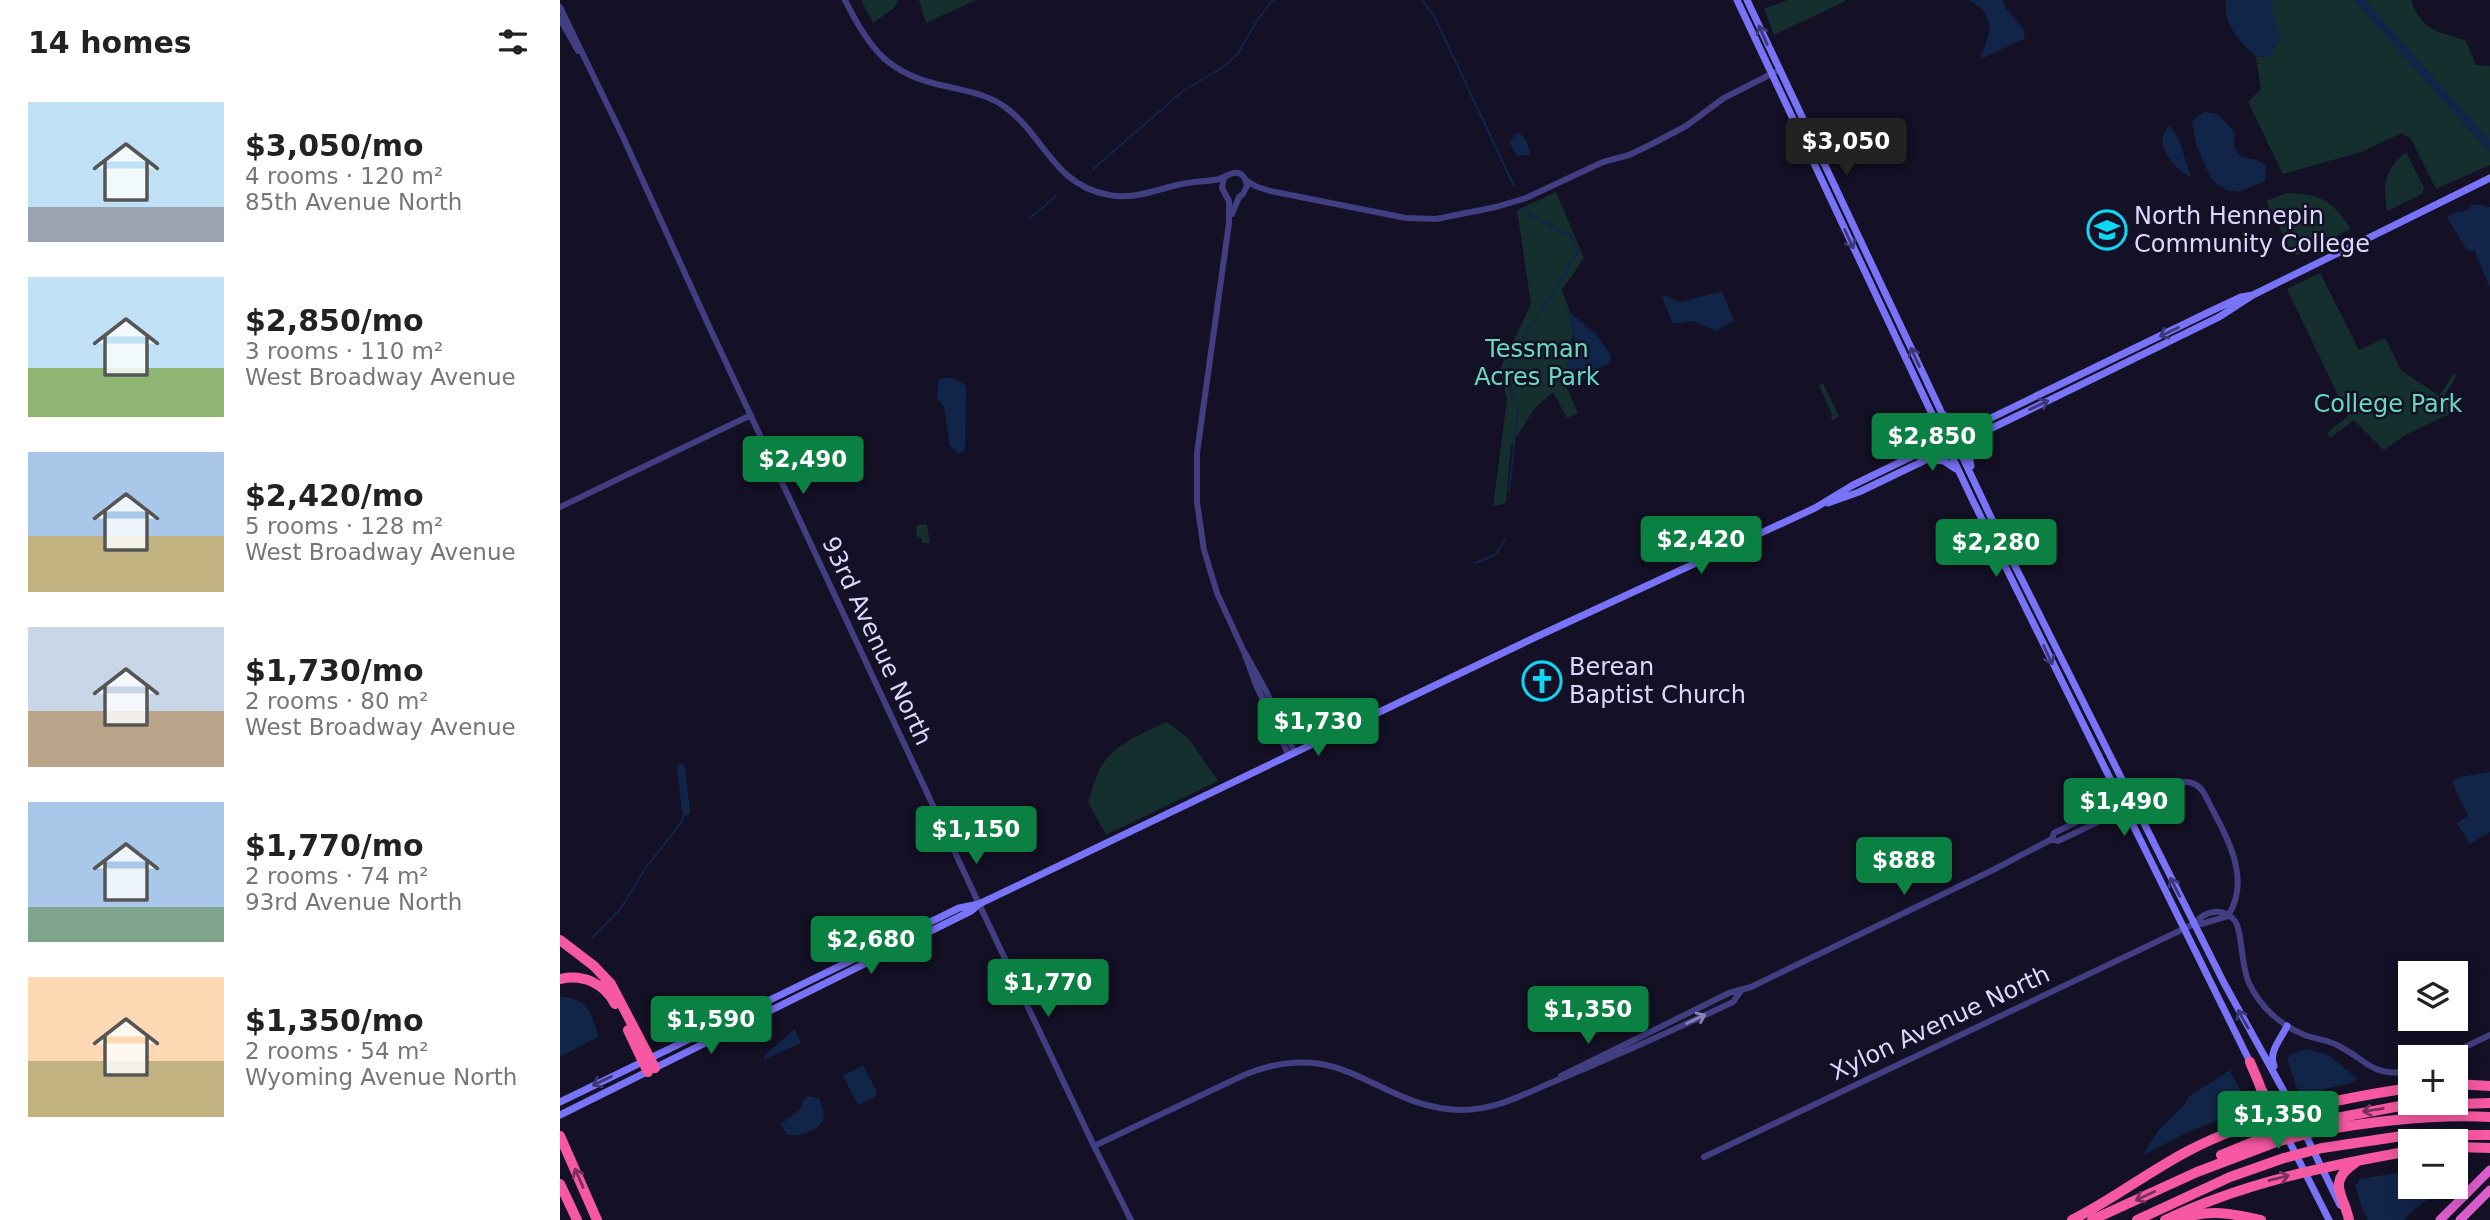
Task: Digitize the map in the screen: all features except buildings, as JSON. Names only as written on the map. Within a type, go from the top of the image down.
[{"type":"highway","points":[[560,933],[596,960],[611,976],[623,994],[625,1010]]},
{"type":"highway","points":[[560,940],[601,973],[615,991],[651,1070]]},
{"type":"highway","points":[[560,979],[579,977],[605,989],[646,1059]]},
{"type":"highway","points":[[2250,1062],[2266,1105],[2263,1115],[2252,1125]]},
{"type":"highway","points":[[2468,1085],[2490,1086]]},
{"type":"highway","points":[[2072,1220],[2223,1134],[2294,1112],[2398,1090]]},
{"type":"highway","points":[[2092,1220],[2274,1138],[2400,1106],[2490,1103]]},
{"type":"highway","points":[[2312,1128],[2408,1117],[2490,1117]]},
{"type":"highway","points":[[2137,1220],[2230,1177],[2322,1148],[2409,1135],[2490,1135]]},
{"type":"highway","points":[[560,1136],[597,1220]]},
{"type":"highway","points":[[2468,1148],[2490,1149]]},
{"type":"highway","points":[[2165,1220],[2200,1203],[2244,1188],[2321,1167],[2398,1153]]},
{"type":"highway","points":[[2348,1220],[2338,1183],[2347,1168],[2359,1160]]},
{"type":"highway","points":[[2440,1220],[2490,1170]]},
{"type":"highway","points":[[560,1184],[577,1220]]},
{"type":"highway","points":[[2460,1220],[2490,1190]]},
{"type":"highway","points":[[2179,1220],[2188,1216],[2224,1213],[2261,1220]]},
{"type":"main road","points":[[1737,0],[1959,471],[2329,1220]]},
{"type":"main road","points":[[1747,0],[1996,528],[2194,924],[2348,1220]]},
{"type":"main road","points":[[561,1101],[959,908],[979,904],[1516,646],[1822,504],[1858,492],[1981,434],[2219,317],[2253,295],[2490,178]]},
{"type":"main road","points":[[1822,504],[1841,491],[2209,312],[2241,297],[2253,295]]},
{"type":"main road","points":[[1884,313],[1887,328],[1932,424],[1929,443],[1916,455]]},
{"type":"main road","points":[[1941,412],[1951,421],[1964,425],[2006,411]]},
{"type":"main road","points":[[1981,434],[1971,448],[1969,461],[1996,517],[1996,528]]},
{"type":"main road","points":[[1920,463],[1941,460],[1959,471]]},
{"type":"main road","points":[[563,1113],[971,911],[979,904]]},
{"type":"main road","points":[[2283,1091],[2271,1059],[2272,1051],[2287,1026]]},
{"type":"main road","points":[[2254,1040],[2266,1046],[2274,1045],[2281,1039]]},
{"type":"street","points":[[845,0],[866,40],[894,68],[925,82],[979,94],[1004,107],[1021,122],[1060,171],[1077,183],[1098,192],[1125,197],[1235,173],[1242,175],[1255,186],[1270,191],[1406,218],[1436,219],[1526,198],[1603,162],[1629,155],[1686,126],[1724,98],[1779,70]]},
{"type":"street","name":"93rd Avenue North","points":[[560,7],[979,904],[1131,1220]]},
{"type":"street","name":"93rd Avenue North","points":[[560,19],[594,76]]},
{"type":"street","points":[[1222,188],[1224,177]]},
{"type":"street","points":[[1229,223],[1247,186],[1246,180]]},
{"type":"street","points":[[1199,182],[1222,188],[1230,205],[1199,441],[1197,502],[1201,538],[1209,571],[1244,652],[1255,685],[1292,755]]},
{"type":"street","points":[[1227,195],[1241,196],[1252,191],[1270,191]]},
{"type":"street","points":[[560,506],[751,415]]},
{"type":"street","points":[[1094,1146],[1244,1075],[1279,1064],[1308,1062],[1333,1066],[1356,1073],[1419,1103],[1449,1109],[1478,1109],[1501,1105],[1581,1072],[1733,1002],[1741,991],[2052,839],[2058,841],[2119,812],[2123,806],[2181,780],[2197,783],[2204,793],[2235,861],[2239,887],[2228,916],[2237,926],[2242,963],[2249,983],[2266,1008],[2287,1026],[2335,1044],[2370,1068],[2398,1073]]},
{"type":"street","name":"Xylon Avenue North","points":[[1704,1157],[2185,928],[2228,916]]},
{"type":"street","points":[[2468,1046],[2490,1035]]},
{"type":"green space","points":[[861,0],[899,0],[894,8],[873,23]]},
{"type":"green space","points":[[919,0],[976,0],[926,23]]},
{"type":"green space","points":[[1788,0],[1846,1],[1774,35],[1764,9]]},
{"type":"green space","points":[[2275,0],[2411,0],[2420,18],[2431,28],[2466,41],[2476,65],[2490,66],[2490,165],[2436,189],[2411,139],[2402,133],[2361,152],[2283,174],[2248,102],[2261,89],[2256,57],[2270,56],[2281,37],[2269,5]]},
{"type":"green space","points":[[2406,152],[2424,188],[2422,194],[2387,211],[2387,178],[2393,165]]},
{"type":"green space","name":"Tessman Acres Park","points":[[1556,192],[1584,258],[1562,290],[1574,323],[1566,386],[1578,413],[1567,418],[1553,392],[1534,409],[1511,446],[1506,503],[1493,507],[1507,399],[1500,369],[1531,304],[1517,210]]},
{"type":"green space","points":[[2287,193],[2309,195],[2325,201],[2338,211],[2351,229],[2298,255],[2292,253],[2266,201]]},
{"type":"green space","name":"College Park","points":[[2320,273],[2359,350],[2385,338],[2401,370],[2439,396],[2454,373],[2457,375],[2443,398],[2458,410],[2407,434],[2384,450],[2354,420],[2330,438],[2327,433],[2348,416],[2287,289]]},
{"type":"green space","points":[[1823,383],[1839,416],[1834,420],[1830,418],[1833,416],[1819,386]]},
{"type":"green space","points":[[927,524],[930,543],[922,543],[916,528],[918,525]]},
{"type":"green space","points":[[1167,722],[1189,739],[1218,781],[1106,835],[1088,802],[1100,769],[1108,757],[1123,744]]},
{"type":"water","points":[[1968,0],[2003,0],[2005,7],[2025,31],[2024,39],[1983,58],[1981,55],[1988,38],[1989,23],[1983,11]]},
{"type":"water","points":[[2226,0],[2275,0],[2270,5],[2281,37],[2270,56],[2256,57],[2238,39],[2227,17]]},
{"type":"water","points":[[2204,112],[2218,114],[2235,132],[2234,146],[2241,157],[2258,160],[2266,166],[2265,181],[2239,192],[2226,190],[2211,179],[2196,144],[2192,121]]},
{"type":"water","points":[[2169,125],[2178,137],[2191,177],[2175,166],[2164,148],[2163,136]]},
{"type":"water","points":[[1518,132],[1526,140],[1531,155],[1517,156],[1509,142]]},
{"type":"water","points":[[2474,204],[2490,207],[2490,288],[2474,249],[2471,252],[2466,249],[2448,219],[2448,216],[2458,211],[2464,212]]},
{"type":"water","points":[[1722,291],[1734,321],[1716,331],[1692,321],[1673,324],[1662,297],[1667,296],[1680,302]]},
{"type":"water","points":[[1568,311],[1598,336],[1611,356],[1608,365],[1580,382],[1567,382],[1567,358],[1575,342]]},
{"type":"water","points":[[954,378],[966,386],[965,450],[959,453],[950,446],[944,407],[937,398],[939,379]]},
{"type":"water","points":[[2490,772],[2490,832],[2470,844],[2457,823],[2468,816],[2452,782],[2459,777]]},
{"type":"water","points":[[560,996],[576,1000],[587,1008],[598,1037],[560,1057]]},
{"type":"water","points":[[795,1029],[801,1043],[764,1060],[765,1055]]},
{"type":"water","points":[[2308,1049],[2328,1055],[2357,1078],[2354,1082],[2302,1095],[2297,1089],[2287,1058],[2295,1052]]},
{"type":"water","points":[[863,1065],[877,1092],[874,1097],[858,1105],[843,1076]]},
{"type":"water","points":[[2230,1070],[2249,1109],[2184,1134],[2142,1156],[2158,1131],[2186,1103],[2188,1097]]},
{"type":"water","points":[[808,1096],[819,1098],[824,1112],[823,1120],[817,1128],[807,1133],[787,1135],[781,1124],[801,1109],[803,1100]]},
{"type":"water","points":[[2398,1173],[2398,1199],[2429,1199],[2404,1220],[2368,1220],[2355,1184],[2358,1184],[2359,1179]]},
{"type":"waterway","points":[[1093,169],[1183,91],[1220,69],[1237,55],[1258,19],[1273,0]]},
{"type":"waterway","points":[[1422,0],[1435,18],[1514,186]]},
{"type":"waterway","points":[[2359,0],[2490,147]]},
{"type":"waterway","points":[[1029,219],[1056,196]]},
{"type":"waterway","points":[[1523,339],[1578,250],[1572,237],[1525,212],[1524,208]]},
{"type":"waterway","points":[[1513,399],[1508,375],[1515,348]]},
{"type":"waterway","points":[[1509,492],[1518,409]]},
{"type":"waterway","points":[[1475,563],[1495,555],[1505,540]]},
{"type":"waterway","points":[[681,768],[686,811]]},
{"type":"waterway","points":[[593,937],[621,908],[647,866],[680,824],[686,811]]},
{"type":"place","name":"North Hennepin Community College","points":[[2107,230]]},
{"type":"place","name":"Berean Baptist Church","points":[[1542,681]]}]
